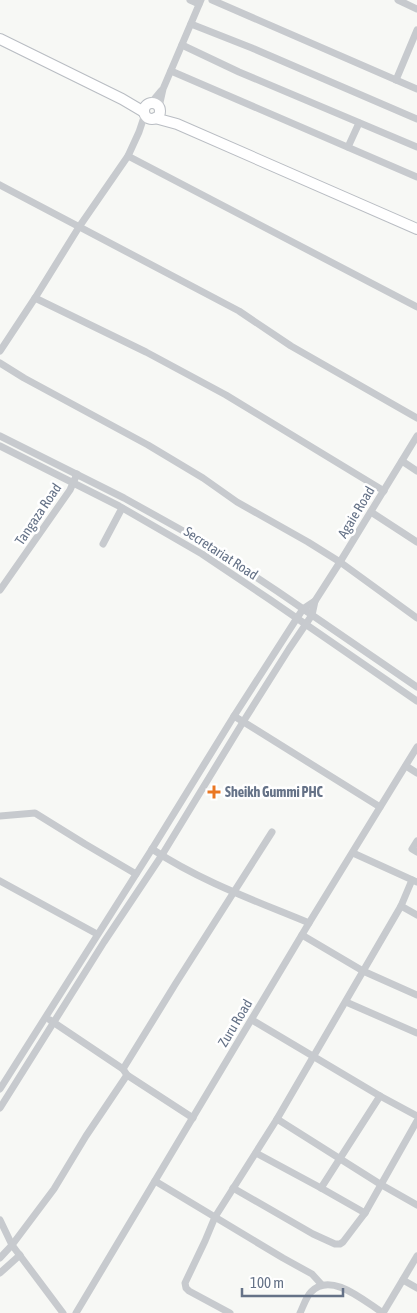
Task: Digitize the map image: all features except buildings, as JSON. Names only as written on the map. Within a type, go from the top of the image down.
[{"type":"street","points":[[0,351],[79,227],[128,156],[163,89],[200,2],[190,0]]},
{"type":"street","points":[[212,0],[417,89]]},
{"type":"street","points":[[398,0],[417,9]]},
{"type":"street","points":[[190,24],[252,48],[417,120]]},
{"type":"street","points":[[396,80],[417,30]]},
{"type":"street","points":[[0,39],[177,124],[417,229]]},
{"type":"street","points":[[182,45],[239,72],[417,147]]},
{"type":"street","points":[[171,71],[417,177]]},
{"type":"street","points":[[348,148],[359,123]]},
{"type":"street","points":[[128,156],[417,307]]},
{"type":"street","points":[[0,185],[239,311],[291,346],[417,418]]},
{"type":"street","points":[[35,298],[146,352],[226,395],[384,491]]},
{"type":"street","points":[[0,363],[148,445],[203,478],[237,502],[308,542],[340,562],[417,618]]},
{"type":"street","name":"Secretariat Road","points":[[0,436],[78,474],[203,542],[417,687]]},
{"type":"street","name":"Agaie Road","points":[[315,601],[417,436]]},
{"type":"street","name":"Secretariat Road","points":[[0,446],[122,508],[202,554],[417,701]]},
{"type":"street","points":[[402,461],[417,471]]},
{"type":"street","name":"Tangaza Road","points":[[0,590],[54,515],[78,474]]},
{"type":"street","points":[[103,544],[122,508]]},
{"type":"street","points":[[371,512],[417,542]]},
{"type":"street","points":[[0,1089],[297,618],[303,609],[315,601]]},
{"type":"street","points":[[0,1108],[104,942],[162,855],[289,649],[312,616],[315,601]]},
{"type":"street","points":[[234,716],[380,807]]},
{"type":"street","name":"Zuru Road","points":[[76,1313],[309,923],[417,747]]},
{"type":"street","points":[[406,766],[417,773]]},
{"type":"street","points":[[0,816],[35,813],[136,874]]},
{"type":"street","points":[[0,1258],[54,1189],[125,1072],[176,982],[272,832]]},
{"type":"street","points":[[417,841],[412,849],[417,852]]},
{"type":"street","points":[[152,848],[173,862],[233,892],[309,923]]},
{"type":"street","points":[[230,1313],[189,1291],[185,1283],[215,1217],[314,1057],[414,881],[353,853]]},
{"type":"street","points":[[0,881],[98,934]]},
{"type":"street","points":[[401,906],[417,915]]},
{"type":"street","points":[[302,935],[363,971],[417,995]]},
{"type":"street","points":[[346,1002],[417,1033]]},
{"type":"street","points":[[46,1016],[192,1118]]},
{"type":"street","points":[[252,1020],[417,1116]]},
{"type":"street","points":[[8,1077],[16,1082]]},
{"type":"street","points":[[321,1188],[380,1096]]},
{"type":"street","points":[[277,1119],[417,1205]]},
{"type":"street","points":[[233,1188],[313,1234],[335,1244],[340,1244],[365,1213],[417,1121]]},
{"type":"street","points":[[256,1153],[365,1213]]},
{"type":"street","points":[[155,1181],[312,1274],[322,1285]]},
{"type":"street","points":[[0,1220],[12,1245],[63,1313]]},
{"type":"street","points":[[0,1273],[20,1255]]},
{"type":"street","points":[[300,1313],[310,1292],[326,1284],[346,1289],[383,1313],[417,1256]]},
{"type":"street","points":[[403,1280],[417,1288]]},
{"type":"place","name":"Sheikh Gummi PHC","points":[[214,792]]}]
